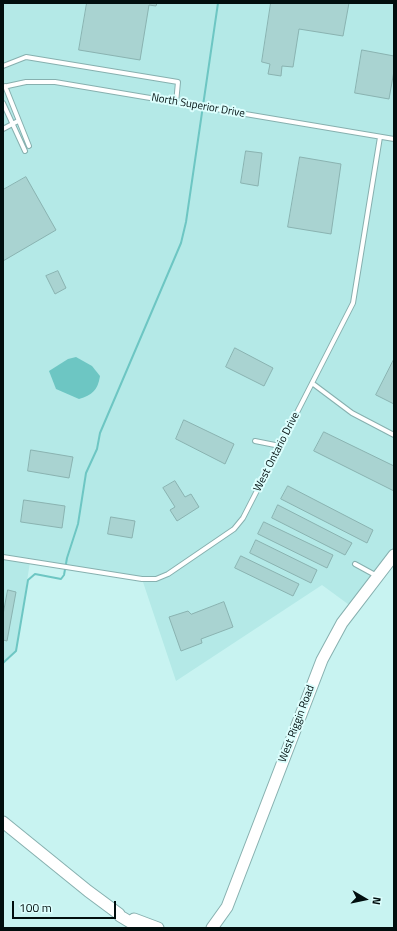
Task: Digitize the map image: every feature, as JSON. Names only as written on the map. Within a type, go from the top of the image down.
[{"type":"street","name":"West Riggin Road","points":[[212,928],[227,907],[322,660],[342,622],[394,555]]},
{"type":"street","points":[[3,822],[120,916],[140,928]]},
{"type":"street","name":"West Riggin Road","points":[[224,928],[228,911],[227,907]]},
{"type":"street","points":[[119,914],[125,914],[158,928]]},
{"type":"lane","points":[[3,66],[26,57],[178,82],[176,103]]},
{"type":"lane","name":"North Superior Drive","points":[[4,87],[26,82],[55,82],[394,139]]},
{"type":"lane","points":[[4,87],[29,146]]},
{"type":"lane","points":[[3,103],[25,150]]},
{"type":"lane","points":[[3,129],[18,121]]},
{"type":"lane","name":"West Ontario Drive","points":[[3,557],[142,580],[156,579],[168,574],[234,528],[243,518],[355,297],[380,137]]},
{"type":"lane","points":[[312,383],[352,414],[394,435]]},
{"type":"lane","points":[[255,440],[280,446]]},
{"type":"lane","points":[[355,564],[377,576]]},
{"type":"shaded area","points":[[3,3],[394,3],[394,555],[352,607],[322,585],[176,681],[142,579],[30,562],[16,651],[3,663]]},
{"type":"shaded area","points":[[76,357],[92,366],[100,376],[98,385],[94,391],[91,394],[79,399],[56,389],[49,371],[68,359]]},
{"type":"building","points":[[87,3],[157,3],[156,6],[149,5],[140,60],[79,50]]},
{"type":"building","points":[[271,3],[349,3],[343,36],[299,29],[293,67],[282,66],[281,76],[268,74],[270,64],[262,62]]},
{"type":"building","points":[[362,50],[394,56],[394,71],[389,99],[355,93]]},
{"type":"building","points":[[246,151],[262,153],[258,186],[241,183]]},
{"type":"building","points":[[300,157],[341,164],[331,234],[288,227]]},
{"type":"building","points":[[26,177],[56,230],[3,261],[3,190]]},
{"type":"building","points":[[58,271],[66,288],[55,294],[46,276]]},
{"type":"building","points":[[235,348],[273,368],[264,386],[226,367]]},
{"type":"building","points":[[394,359],[394,404],[376,395]]},
{"type":"building","points":[[184,420],[234,444],[225,464],[176,439]]},
{"type":"building","points":[[324,432],[394,466],[394,491],[314,451]]},
{"type":"building","points":[[31,450],[73,457],[69,478],[28,471]]},
{"type":"building","points":[[175,481],[185,497],[191,494],[199,507],[177,521],[170,510],[175,507],[163,488]]},
{"type":"building","points":[[288,486],[373,530],[367,543],[281,499]]},
{"type":"building","points":[[24,500],[65,506],[62,528],[21,522]]},
{"type":"building","points":[[278,505],[352,543],[345,555],[272,518]]},
{"type":"building","points":[[111,517],[135,521],[132,538],[108,534]]},
{"type":"building","points":[[264,522],[333,555],[327,568],[258,534]]},
{"type":"building","points":[[256,540],[317,570],[311,583],[250,553]]},
{"type":"building","points":[[241,556],[299,584],[293,596],[235,568]]},
{"type":"building","points":[[8,590],[16,592],[7,641],[3,640],[3,615]]},
{"type":"building","points":[[224,602],[233,627],[201,639],[202,643],[181,651],[169,617],[188,611],[191,614]]},
{"type":"waterway","points":[[3,663],[16,651],[28,580],[35,574],[61,579],[64,575],[67,558],[78,524],[86,473],[97,449],[100,433],[181,243],[186,222],[218,3]]}]
